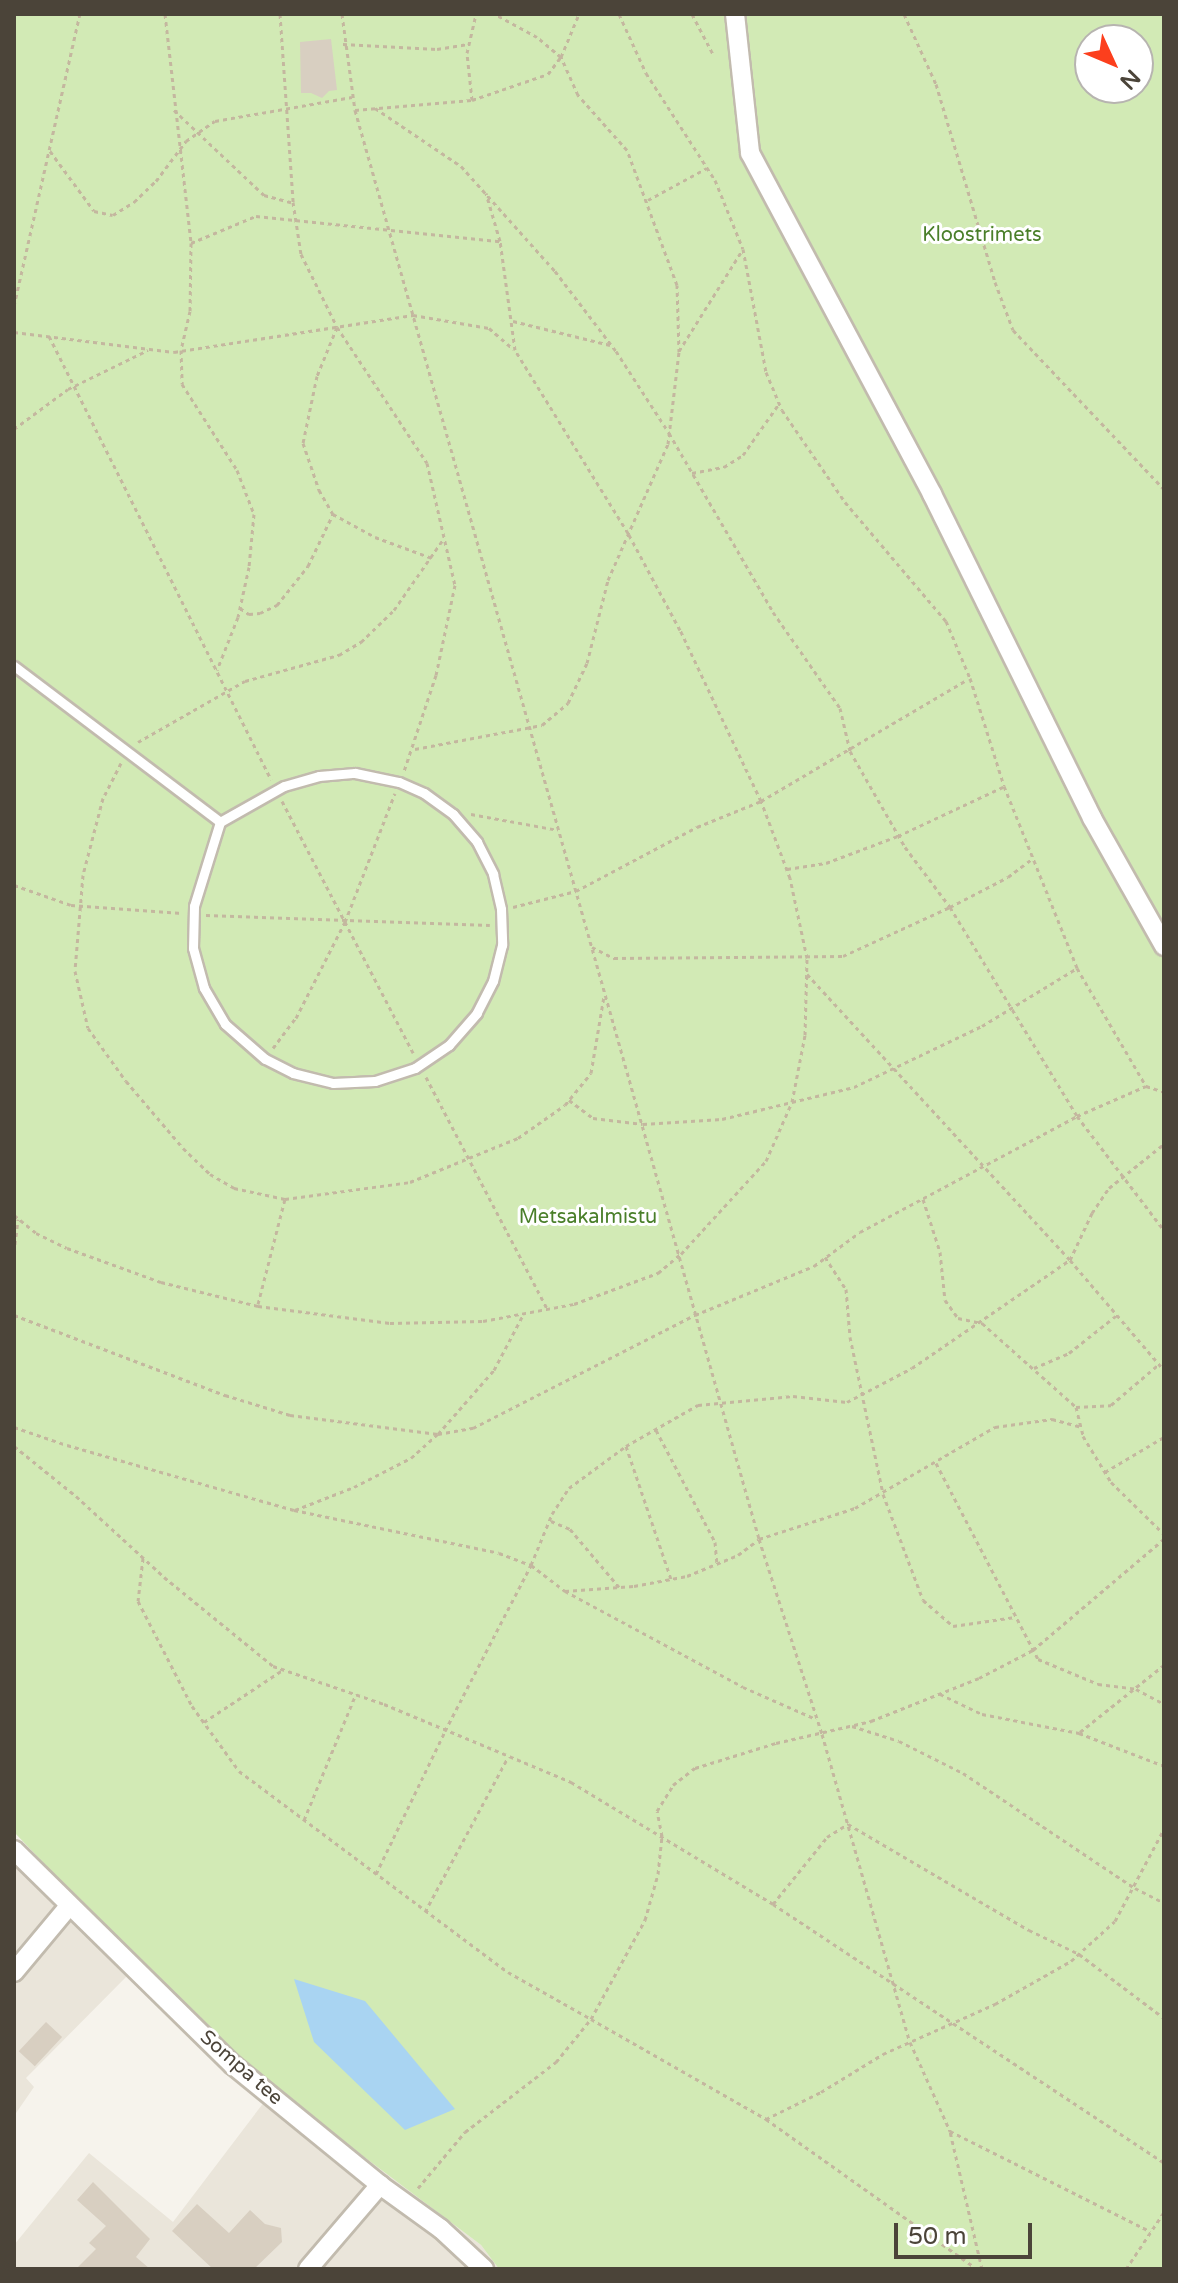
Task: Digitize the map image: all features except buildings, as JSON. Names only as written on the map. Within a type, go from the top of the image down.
[{"type":"street","points":[[735,14],[750,153],[932,494],[1092,818],[1164,946]]},
{"type":"street","name":"Sompa tee","points":[[14,1850],[233,2065],[380,2185],[441,2229],[484,2269]]},
{"type":"street","points":[[14,1972],[69,1906]]},
{"type":"street","points":[[308,2269],[380,2185]]},
{"type":"lane","points":[[14,666],[220,822]]},
{"type":"lane","points":[[355,773],[399,782],[424,793],[444,808],[477,842],[493,874],[501,909],[502,945],[493,981],[477,1013],[449,1045],[420,1065],[375,1081],[333,1083],[293,1073],[265,1059],[225,1024],[204,988],[193,948],[194,914],[220,822],[277,791],[331,775],[355,773]]},
{"type":"path","points":[[14,306],[80,14]]},
{"type":"path","points":[[165,14],[191,243],[190,311],[181,350],[182,384],[237,470],[254,514],[240,608],[217,670]]},
{"type":"path","points":[[265,1059],[296,1018],[345,922],[413,750],[436,675],[455,585],[427,463],[337,327],[301,254],[293,202],[280,14]]},
{"type":"path","points":[[342,14],[343,44],[355,110],[591,947],[681,1254],[695,1315],[759,1539],[822,1734],[910,2042],[950,2131],[980,2269]]},
{"type":"path","points":[[472,100],[467,53],[476,14]]},
{"type":"path","points":[[413,750],[542,725],[568,703],[587,663],[608,580],[668,444],[679,352],[677,285],[627,150],[578,95],[561,57],[537,37],[495,14]]},
{"type":"path","points":[[355,110],[472,100],[548,74],[561,57],[579,14]]},
{"type":"path","points":[[619,14],[646,73],[707,168],[743,249],[766,372],[780,403],[845,502],[946,621],[970,678],[1004,786],[1077,968],[1146,1086],[1164,1092]]},
{"type":"path","points":[[692,14],[713,54]]},
{"type":"path","points":[[904,14],[936,84],[995,282],[1013,330],[1164,489]]},
{"type":"path","points":[[343,44],[437,49],[470,44]]},
{"type":"path","points":[[50,151],[94,211],[113,215],[134,202],[156,181],[179,147],[215,121],[352,97]]},
{"type":"path","points":[[375,108],[461,166],[555,271],[612,345],[669,433],[773,612],[840,708],[850,751],[898,836],[950,907],[1014,1007],[1077,1116],[1164,1230]]},
{"type":"path","points":[[174,110],[264,195],[293,202]]},
{"type":"path","points":[[648,200],[707,168]]},
{"type":"path","points":[[486,193],[500,241],[515,350]]},
{"type":"path","points":[[191,243],[256,216],[500,241]]},
{"type":"path","points":[[679,352],[743,249]]},
{"type":"path","points":[[14,332],[181,350],[413,315],[489,328],[515,350],[628,533],[761,801],[787,869],[807,958],[805,1035],[792,1102],[766,1161],[681,1254],[658,1273],[574,1304],[483,1321],[390,1323],[258,1306],[134,1272],[57,1243],[36,1233],[16,1217]]},
{"type":"path","points":[[513,321],[612,345]]},
{"type":"path","points":[[337,327],[317,376],[303,443],[319,490],[333,514],[375,537],[432,558]]},
{"type":"path","points":[[49,336],[217,670],[225,692],[547,1309]]},
{"type":"path","points":[[14,429],[73,386],[150,349]]},
{"type":"path","points":[[692,473],[724,467],[743,455],[780,403]]},
{"type":"path","points":[[240,608],[249,614],[260,613],[277,605],[308,566],[333,514]]},
{"type":"path","points":[[127,752],[144,736],[245,681],[339,655],[361,642],[394,610],[444,538]]},
{"type":"path","points":[[501,909],[576,891],[697,827],[761,801],[970,678]]},
{"type":"path","points":[[787,869],[826,863],[898,836],[1004,786]]},
{"type":"path","points":[[444,808],[558,830]]},
{"type":"path","points":[[591,947],[614,958],[843,956],[950,907],[1008,877],[1033,858]]},
{"type":"path","points":[[14,885],[71,905],[345,922],[502,924]]},
{"type":"path","points":[[569,1100],[593,1118],[643,1124],[722,1119],[854,1087],[1014,1007],[1077,968]]},
{"type":"path","points":[[807,974],[1070,1260],[1164,1370]]},
{"type":"path","points":[[14,1315],[225,1395],[290,1415],[438,1434],[473,1428],[695,1315],[814,1266],[860,1232],[1077,1116],[1146,1086]]},
{"type":"path","points":[[376,1874],[445,1731],[531,1565],[550,1520],[569,1488],[626,1446],[698,1405],[721,1406],[793,1396],[847,1402],[912,1368],[1070,1260],[1092,1213],[1123,1176],[1164,1144]]},
{"type":"path","points":[[258,1306],[285,1199]]},
{"type":"path","points":[[405,2203],[465,2132],[556,2062],[591,2019],[645,1920],[658,1874],[662,1836],[657,1811],[673,1785],[695,1768],[776,1743],[852,1726],[940,1694],[1033,1650],[1164,1536],[1105,1472],[1081,1427],[1076,1407],[982,1323],[958,1318],[945,1300],[940,1252],[923,1199]]},
{"type":"path","points":[[14,1252],[16,1217]]},
{"type":"path","points":[[825,1257],[846,1289],[850,1337],[883,1494],[923,1600],[953,1626],[1015,1617]]},
{"type":"path","points":[[294,1510],[354,1487],[411,1458],[438,1434],[494,1370],[524,1313]]},
{"type":"path","points":[[1034,1368],[1069,1353],[1117,1315]]},
{"type":"path","points":[[1076,1407],[1111,1405],[1159,1364]]},
{"type":"path","points":[[565,1591],[671,1579],[717,1564],[738,1555],[759,1539],[855,1508],[995,1427],[1052,1419],[1081,1427]]},
{"type":"path","points":[[14,1427],[294,1510],[499,1553],[531,1565],[565,1591],[743,1687],[817,1719]]},
{"type":"path","points":[[656,1429],[715,1542],[717,1564]]},
{"type":"path","points":[[1105,1472],[1164,1437]]},
{"type":"path","points":[[14,1446],[76,1496],[228,1632],[273,1666],[356,1694],[571,1782],[773,1904],[1164,2163]]},
{"type":"path","points":[[626,1446],[671,1579]]},
{"type":"path","points":[[936,1463],[1038,1659],[1098,1684],[1136,1689],[1164,1704]]},
{"type":"path","points":[[550,1520],[570,1529],[619,1587]]},
{"type":"path","points":[[143,1558],[138,1601],[204,1722],[239,1771],[425,1913],[508,1972],[766,2119],[980,2269]]},
{"type":"path","points":[[1079,1733],[1164,1665]]},
{"type":"path","points":[[204,1722],[284,1669]]},
{"type":"path","points":[[304,1820],[356,1694]]},
{"type":"path","points":[[940,1694],[982,1714],[1079,1733],[1164,1766]]},
{"type":"path","points":[[852,1726],[899,1741],[963,1773],[1135,1888],[1164,1903]]},
{"type":"path","points":[[425,1913],[508,1757]]},
{"type":"path","points":[[773,1904],[827,1837],[848,1824]]},
{"type":"path","points":[[848,1824],[1029,1930],[1079,1954],[1164,2018]]},
{"type":"path","points":[[766,2119],[910,2042],[995,2004],[1079,1954],[1115,1921],[1164,1829]]},
{"type":"path","points":[[950,2131],[1150,2231]]},
{"type":"path","points":[[1126,2269],[1164,2212]]},
{"type":"shaded area","points":[[14,1863],[127,1976],[26,2078],[34,2087],[14,2116]]},
{"type":"shaded area","points":[[274,2089],[481,2245],[499,2269],[14,2269],[14,2245],[89,2153],[173,2222]]},
{"type":"green space","name":"Metsakalmistu","points":[[14,14],[1164,14],[1164,2269],[499,2269],[481,2245],[274,2089],[169,1995],[14,1832]]},
{"type":"water","points":[[294,1979],[365,2001],[455,2109],[405,2130],[314,2042]]},
{"type":"park label","name":"Kloostrimets","points":[[982,235]]}]
